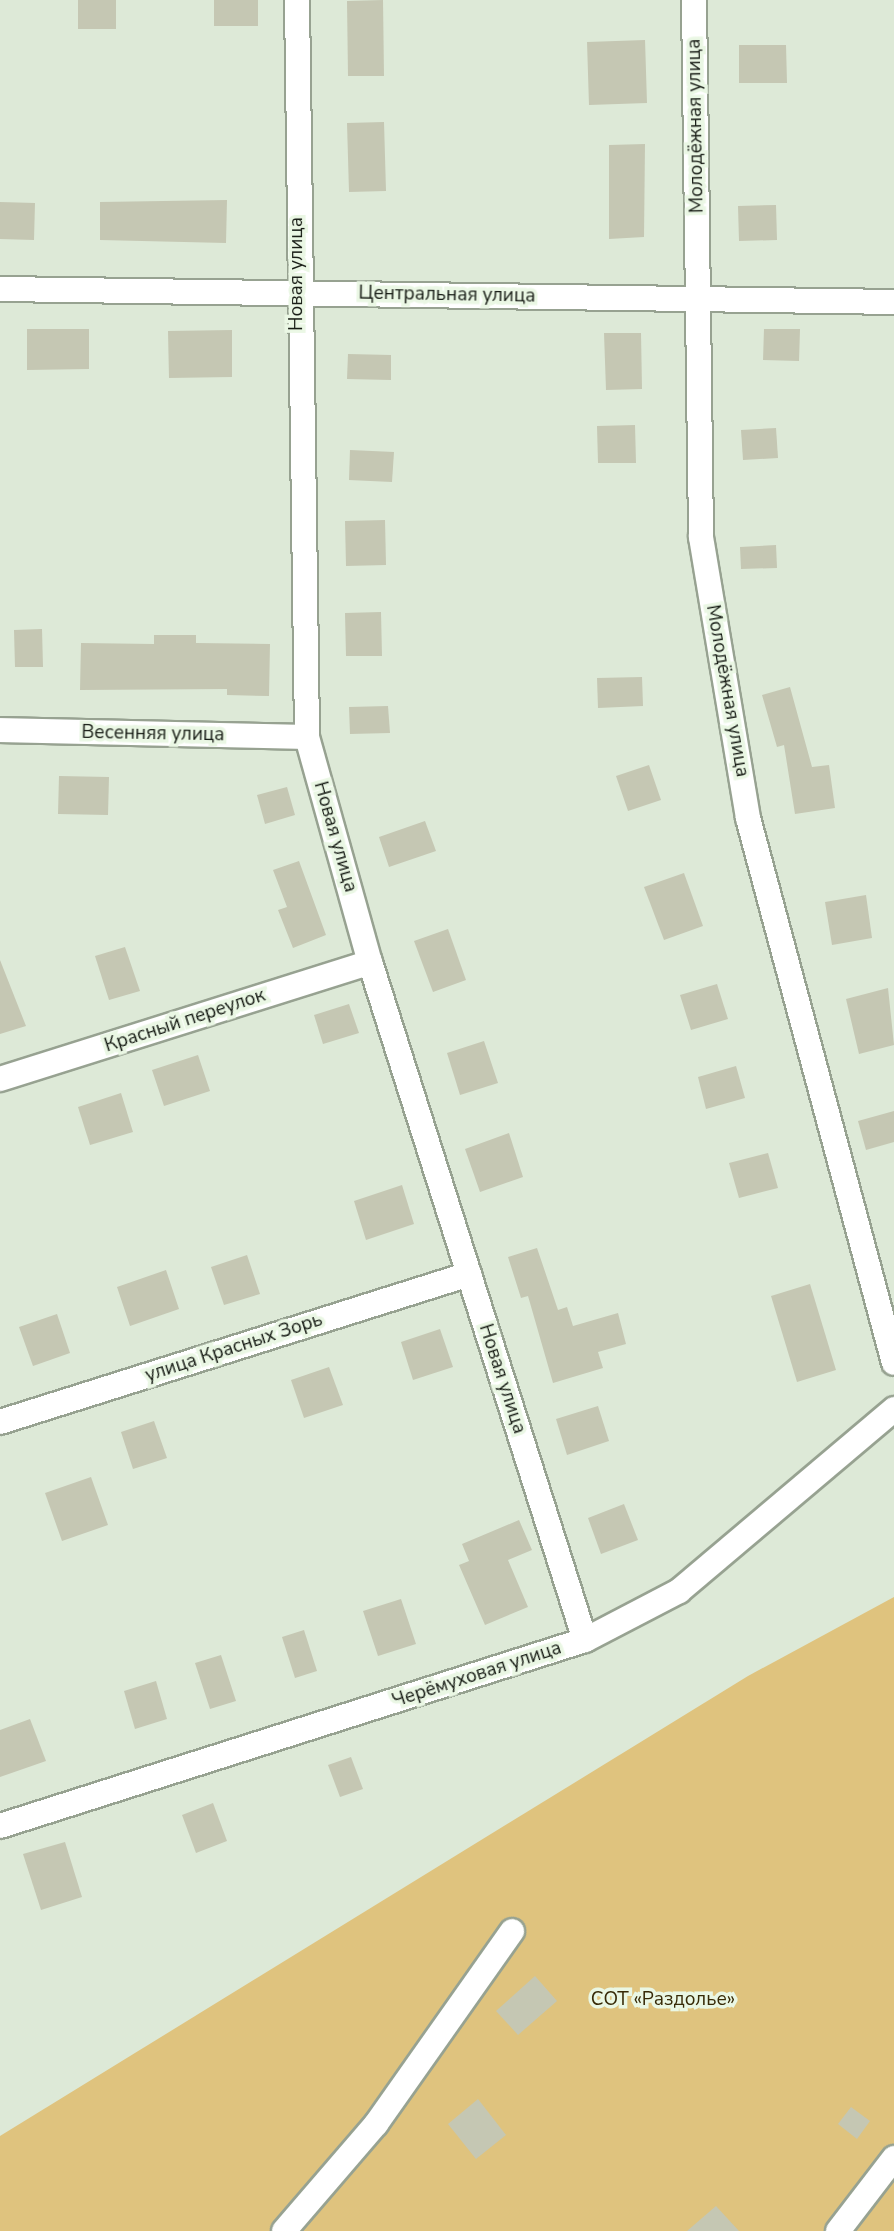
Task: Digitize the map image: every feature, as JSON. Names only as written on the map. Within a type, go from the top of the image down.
[{"type":"street","name":"Новая улица","points":[[297,0],[297,292],[307,737],[370,962],[585,1640]]},
{"type":"street","name":"Молодёжная улица","points":[[694,0],[701,537],[748,818],[894,1363]]},
{"type":"street","name":"Центральная улица","points":[[0,289],[894,302]]},
{"type":"street","name":"Весенняя улица","points":[[0,730],[307,737]]},
{"type":"street","name":"Красный переулок","points":[[0,1079],[370,962]]},
{"type":"street","name":"улица Красных Зорь","points":[[0,1422],[469,1274]]},
{"type":"street","name":"Черёмуховая улица","points":[[0,1826],[585,1640],[679,1591],[894,1409]]},
{"type":"street","points":[[284,2231],[376,2124],[512,1931]]},
{"type":"street","points":[[838,2231],[894,2158]]},
{"type":"green space","name":"СОТ «Раздолье»","points":[[894,1597],[894,2231],[0,2231],[0,2136],[748,1676]]},
{"type":"building","points":[[78,0],[116,0],[116,29],[78,29]]},
{"type":"building","points":[[214,0],[258,0],[258,26],[214,26]]},
{"type":"building","points":[[383,0],[384,76],[348,76],[347,1]]},
{"type":"building","points":[[645,40],[647,103],[589,105],[587,42]]},
{"type":"building","points":[[739,45],[786,45],[787,83],[739,83]]},
{"type":"building","points":[[384,122],[386,191],[349,192],[347,123]]},
{"type":"building","points":[[645,144],[644,237],[609,239],[609,145]]},
{"type":"building","points":[[227,200],[226,243],[100,240],[100,202]]},
{"type":"building","points":[[0,202],[35,203],[34,240],[0,239]]},
{"type":"building","points":[[776,205],[777,240],[739,241],[738,206]]},
{"type":"building","points":[[27,329],[89,329],[89,369],[27,370]]},
{"type":"building","points":[[764,329],[800,329],[799,361],[763,360]]},
{"type":"building","points":[[232,330],[232,377],[169,378],[168,331]]},
{"type":"building","points":[[604,333],[641,333],[642,389],[606,390]]},
{"type":"building","points":[[348,354],[391,355],[391,380],[347,379]]},
{"type":"building","points":[[635,425],[636,463],[598,463],[597,426]]},
{"type":"building","points":[[776,428],[778,458],[743,460],[741,430]]},
{"type":"building","points":[[350,450],[394,452],[392,482],[349,480]]},
{"type":"building","points":[[385,520],[386,565],[346,566],[345,521]]},
{"type":"building","points":[[776,545],[777,568],[741,569],[740,547]]},
{"type":"building","points":[[381,612],[382,656],[346,656],[345,613]]},
{"type":"building","points":[[42,629],[43,667],[15,667],[14,630]]},
{"type":"building","points":[[154,635],[196,635],[196,643],[270,644],[269,696],[227,695],[227,689],[80,690],[81,643],[154,644]]},
{"type":"building","points":[[642,677],[643,706],[598,708],[597,678]]},
{"type":"building","points":[[790,687],[812,767],[829,765],[835,808],[795,814],[784,745],[777,747],[762,695]]},
{"type":"building","points":[[388,706],[390,733],[350,734],[349,707]]},
{"type":"building","points":[[649,765],[661,800],[628,811],[616,776]]},
{"type":"building","points":[[59,776],[109,777],[108,815],[58,814]]},
{"type":"building","points":[[287,787],[295,815],[265,824],[257,795]]},
{"type":"building","points":[[425,821],[436,851],[389,867],[379,837]]},
{"type":"building","points":[[299,861],[326,935],[293,948],[278,910],[287,907],[273,870]]},
{"type":"building","points":[[684,873],[703,926],[664,940],[644,887]]},
{"type":"building","points":[[866,895],[872,938],[832,945],[825,902]]},
{"type":"building","points":[[448,929],[466,980],[433,992],[414,941]]},
{"type":"building","points":[[125,947],[140,991],[109,1000],[95,956]]},
{"type":"building","points":[[0,960],[26,1026],[0,1034]]},
{"type":"building","points":[[717,984],[728,1019],[691,1030],[680,995]]},
{"type":"building","points":[[888,988],[894,1045],[859,1054],[846,999]]},
{"type":"building","points":[[349,1004],[359,1033],[323,1044],[314,1015]]},
{"type":"building","points":[[484,1041],[498,1083],[460,1095],[447,1053]]},
{"type":"building","points":[[198,1055],[210,1091],[164,1106],[152,1070]]},
{"type":"building","points":[[736,1066],[745,1098],[706,1109],[698,1077]]},
{"type":"building","points":[[121,1093],[133,1132],[90,1145],[78,1107]]},
{"type":"building","points":[[894,1111],[894,1142],[866,1150],[858,1121]]},
{"type":"building","points":[[509,1133],[523,1177],[480,1192],[465,1149]]},
{"type":"building","points":[[768,1153],[778,1188],[739,1198],[729,1163]]},
{"type":"building","points":[[402,1185],[414,1224],[366,1240],[354,1201]]},
{"type":"building","points":[[537,1248],[558,1310],[567,1307],[573,1326],[618,1313],[626,1344],[598,1352],[603,1368],[553,1383],[528,1296],[521,1298],[508,1257]]},
{"type":"building","points":[[247,1255],[260,1294],[224,1305],[211,1267]]},
{"type":"building","points":[[166,1270],[179,1309],[130,1326],[117,1287]]},
{"type":"building","points":[[810,1284],[836,1370],[797,1382],[771,1296]]},
{"type":"building","points":[[57,1314],[70,1353],[33,1366],[19,1327]]},
{"type":"building","points":[[440,1329],[453,1367],[413,1380],[401,1342]]},
{"type":"building","points":[[329,1367],[343,1405],[304,1418],[291,1380]]},
{"type":"building","points":[[598,1406],[609,1441],[567,1455],[556,1419]]},
{"type":"building","points":[[154,1421],[167,1458],[133,1469],[121,1432]]},
{"type":"building","points":[[91,1477],[108,1525],[62,1541],[45,1493]]},
{"type":"building","points":[[624,1504],[638,1540],[601,1554],[588,1518]]},
{"type":"building","points":[[519,1520],[532,1550],[508,1560],[528,1607],[485,1625],[459,1565],[469,1561],[462,1544]]},
{"type":"building","points":[[401,1599],[416,1644],[378,1656],[363,1611]]},
{"type":"building","points":[[304,1630],[317,1671],[295,1678],[282,1637]]},
{"type":"building","points":[[221,1655],[236,1701],[210,1709],[195,1663]]},
{"type":"building","points":[[156,1681],[167,1719],[135,1729],[124,1691]]},
{"type":"building","points":[[30,1719],[46,1761],[0,1777],[0,1730]]},
{"type":"building","points":[[351,1757],[363,1789],[340,1797],[328,1765]]},
{"type":"building","points":[[213,1803],[227,1841],[196,1853],[182,1815]]},
{"type":"building","points":[[65,1842],[82,1897],[41,1910],[23,1854]]},
{"type":"building","points":[[535,1976],[557,2001],[518,2035],[496,2011]]},
{"type":"building","points":[[478,2099],[506,2135],[476,2159],[448,2124]]},
{"type":"building","points":[[851,2107],[870,2121],[857,2139],[838,2124]]},
{"type":"building","points":[[716,2206],[739,2231],[687,2231]]}]
